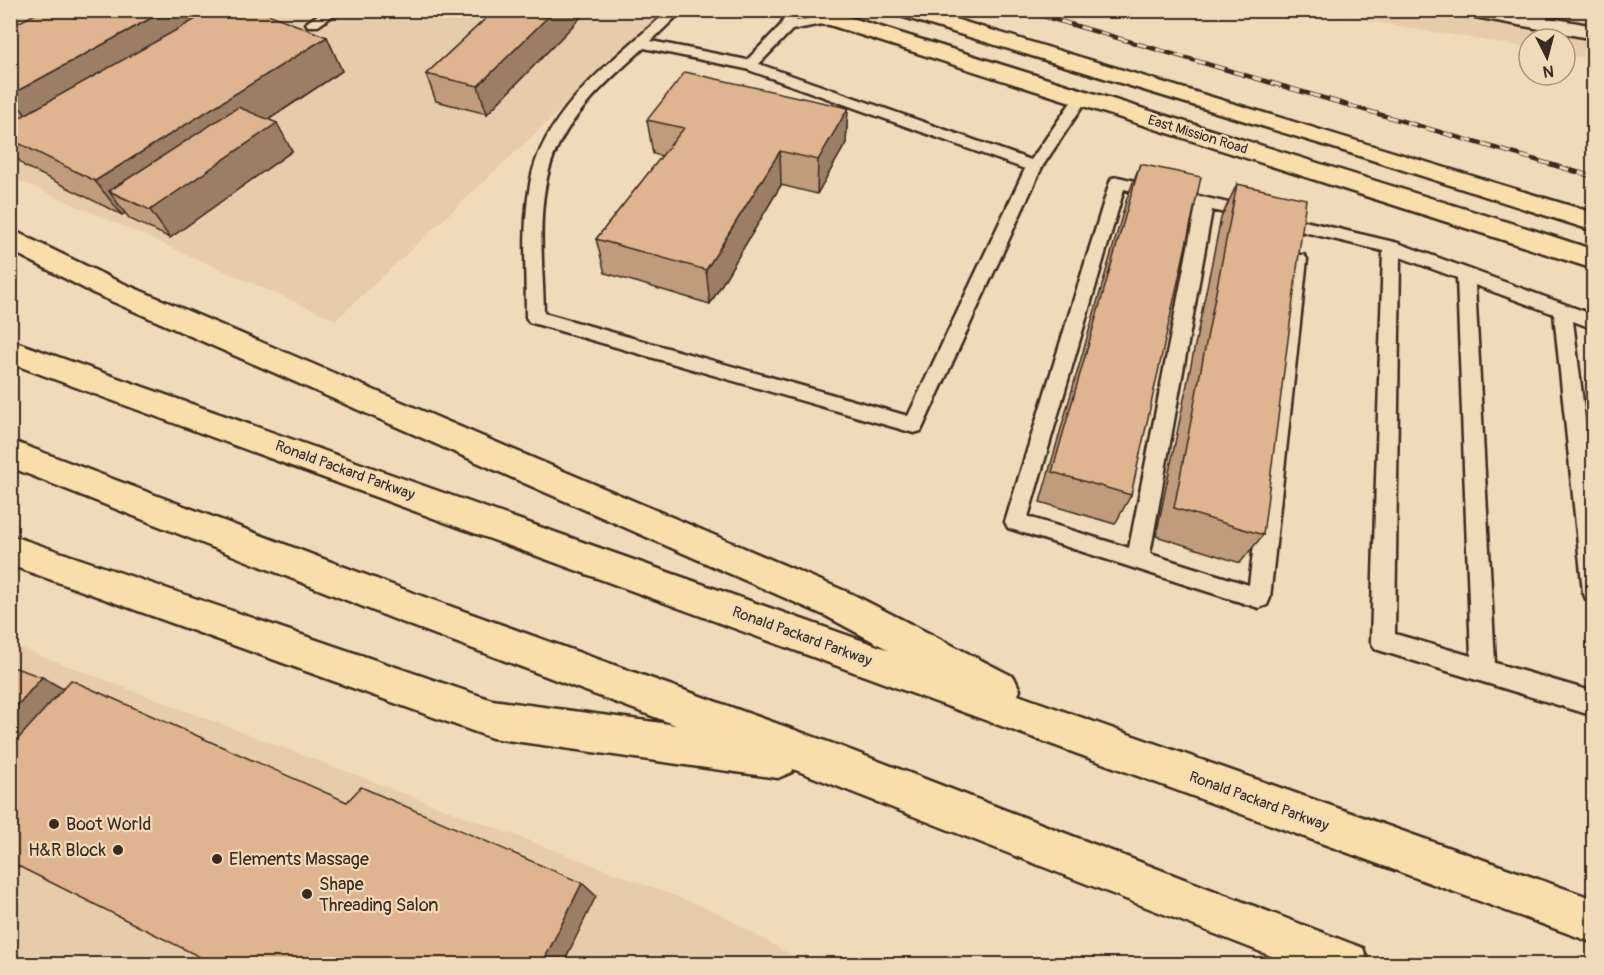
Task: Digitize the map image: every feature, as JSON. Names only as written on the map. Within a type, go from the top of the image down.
[{"type":"main road","name":"East Mission Road","points":[[802,10],[835,15],[1082,98],[1527,237],[1593,260]]},
{"type":"main road","points":[[901,10],[1344,143],[1593,222]]},
{"type":"main road","points":[[10,238],[114,291],[839,605],[1117,750]]},
{"type":"main road","name":"Ronald Packard Parkway","points":[[10,351],[1593,921]]},
{"type":"main road","points":[[10,453],[423,613],[842,767],[1347,964]]},
{"type":"main road","points":[[10,550],[492,719],[842,767]]},
{"type":"street","points":[[1470,10],[1496,13],[1593,33]]},
{"type":"lane","points":[[313,23],[335,10]]},
{"type":"lane","points":[[677,10],[567,117],[545,157],[534,225],[535,317],[914,425],[1034,167],[1082,98]]},
{"type":"lane","points":[[750,65],[787,27],[794,10]]},
{"type":"lane","points":[[787,27],[835,15]]},
{"type":"lane","points":[[641,43],[750,65],[1034,167]]},
{"type":"lane","points":[[1302,226],[1259,598],[1016,522],[1118,182],[1302,226],[1392,248],[1593,322]]},
{"type":"lane","points":[[1138,560],[1205,203]]},
{"type":"lane","points":[[1392,248],[1383,641],[1593,704]]},
{"type":"lane","points":[[1466,275],[1484,672]]},
{"type":"lane","points":[[1563,311],[1593,592]]},
{"type":"shaded area","points":[[11,11],[666,11],[336,320],[11,177]]},
{"type":"shaded area","points":[[1308,11],[1593,11],[1593,59],[1577,56],[1577,27],[1517,27],[1517,46]]},
{"type":"shaded area","points":[[10,644],[717,912],[806,964],[11,964]]},
{"type":"building","points":[[43,10],[166,10],[10,95],[10,27]]},
{"type":"building","points":[[212,10],[258,10],[327,37],[95,181],[10,139],[10,123]]},
{"type":"building","points":[[495,10],[555,10],[478,86],[426,74]]},
{"type":"building","points":[[685,72],[848,108],[818,160],[780,151],[706,270],[596,239],[684,128],[647,120]]},
{"type":"building","points":[[238,107],[277,123],[150,210],[109,191]]},
{"type":"building","points":[[1140,164],[1201,177],[1131,495],[1052,472]]},
{"type":"building","points":[[1237,184],[1306,199],[1263,535],[1174,508]]},
{"type":"building","points":[[10,666],[42,677],[10,714]]},
{"type":"building","points":[[71,680],[347,802],[361,787],[582,883],[542,964],[214,964],[10,862],[10,748]]},
{"type":"railway","points":[[1022,10],[1594,177]]},
{"type":"place","name":"Boot World","points":[[54,824]]},
{"type":"place","name":"H&R Block","points":[[118,850]]},
{"type":"place","name":"Elements Massage","points":[[217,859]]},
{"type":"place","name":"Shape Threading Salon","points":[[307,894]]}]
